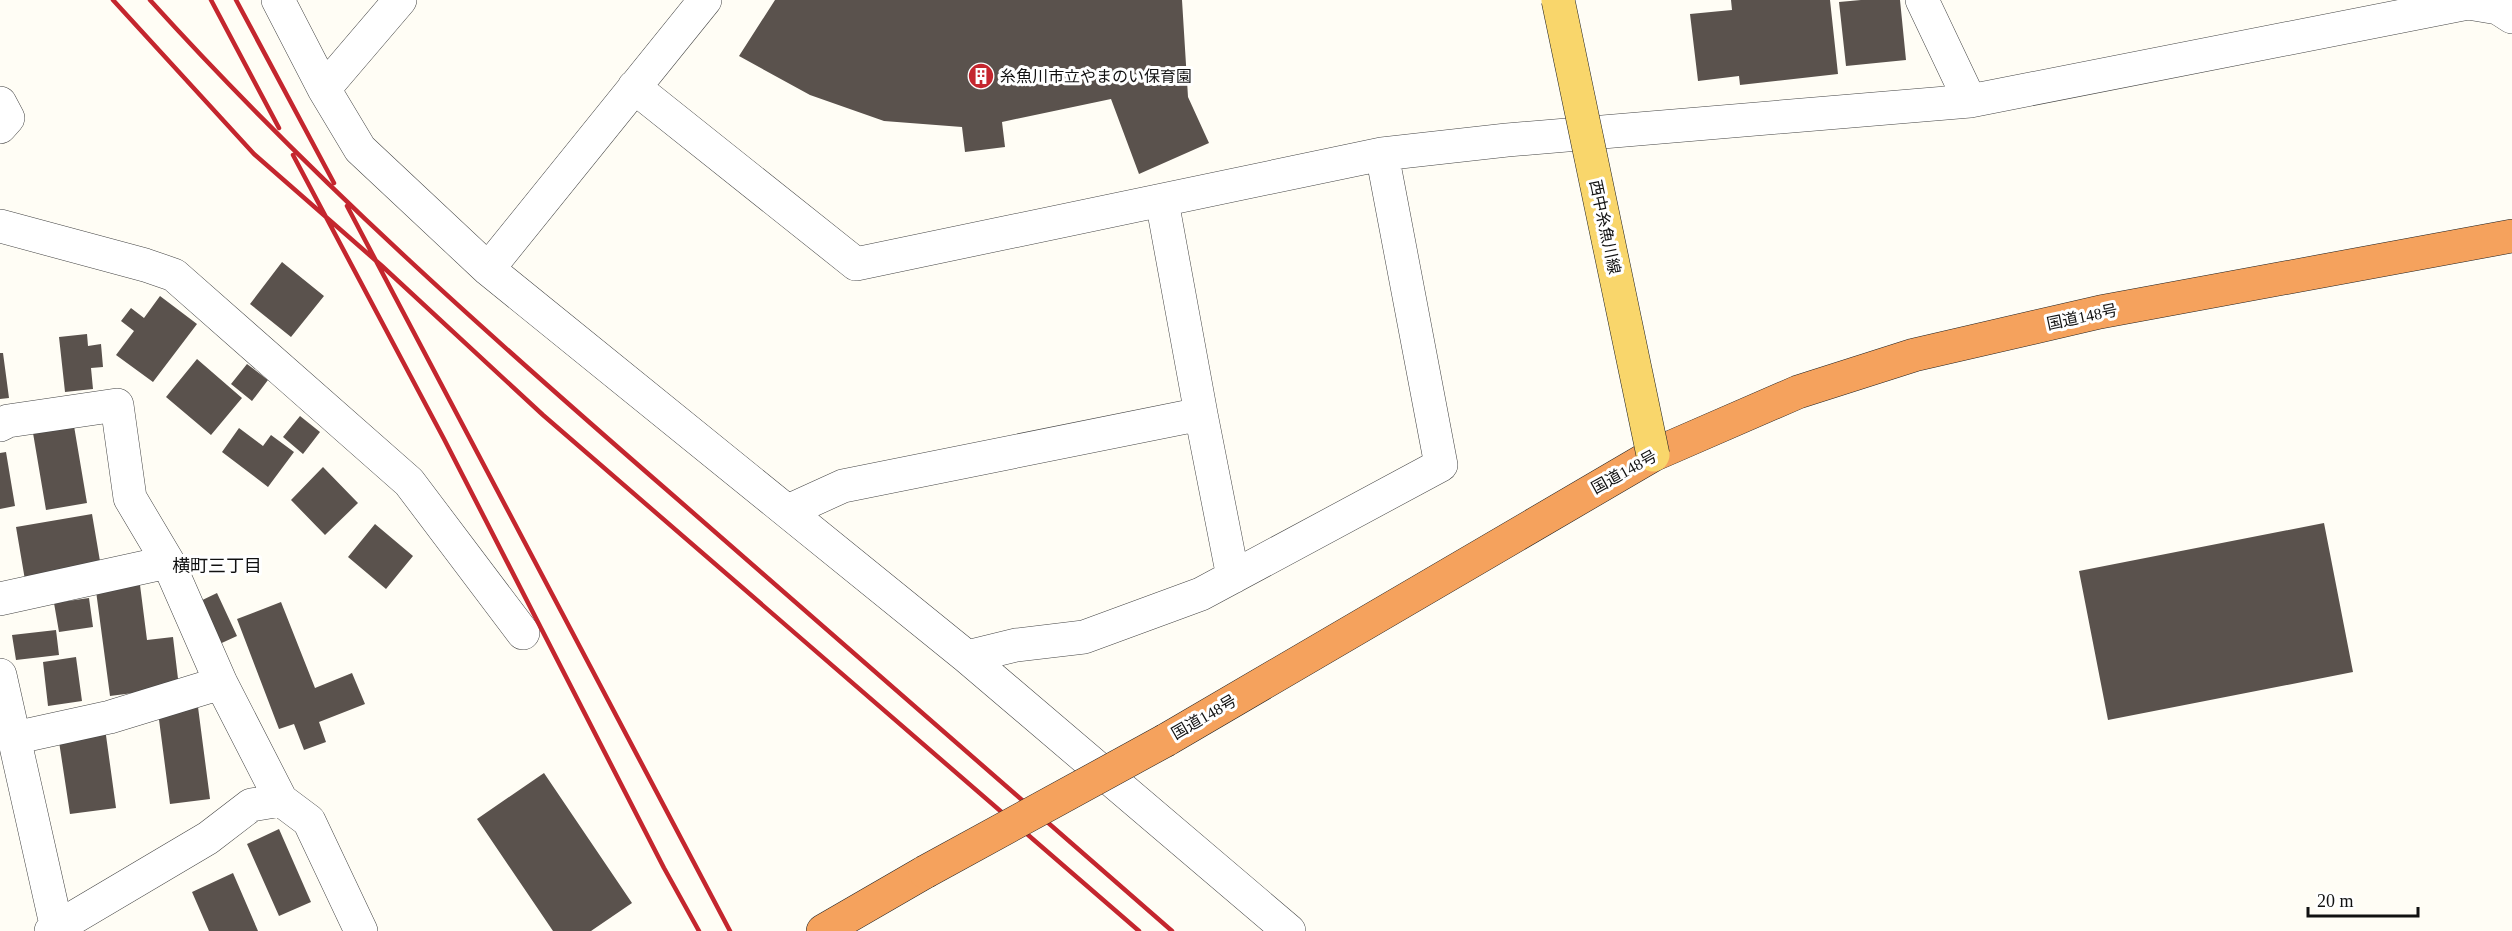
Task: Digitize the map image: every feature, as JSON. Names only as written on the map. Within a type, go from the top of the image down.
[{"type":"highway","name":"国道148号","points":[[823,931],[925,872],[1166,740],[1653,455],[1798,392],[1914,355],[2100,312],[2512,236]]},
{"type":"main road","name":"西中糸魚川線","points":[[1558,0],[1653,455]]},
{"type":"street","points":[[278,0],[324,89],[360,149],[488,269],[967,657],[1289,931]]},
{"type":"street","points":[[324,89],[400,0]]},
{"type":"street","points":[[488,269],[705,0]]},
{"type":"street","points":[[1922,0],[1970,101]]},
{"type":"street","points":[[634,87],[856,264],[1382,154],[1506,140],[1970,101],[2468,3],[2498,8],[2512,17]]},
{"type":"street","points":[[0,103],[8,118],[0,127]]},
{"type":"street","points":[[967,657],[1016,645],[1084,637],[1202,594],[1441,465],[1382,154]]},
{"type":"street","points":[[1162,201],[1233,577]]},
{"type":"street","points":[[0,226],[174,275],[410,482],[523,633]]},
{"type":"street","points":[[0,425],[8,421],[117,405],[130,498],[168,562],[221,683],[281,800],[309,821],[361,931]]},
{"type":"street","points":[[788,511],[843,486],[1201,414]]},
{"type":"street","points":[[0,599],[168,562]]},
{"type":"street","points":[[0,675],[54,930],[208,838],[251,805],[281,800]]},
{"type":"street","points":[[14,738],[110,717],[221,683]]},
{"type":"building","name":"糸魚川市立やまのい保育園","points":[[775,0],[1182,0],[1188,97],[1209,143],[1139,174],[1111,99],[1002,122],[1005,147],[965,152],[962,127],[884,121],[810,95],[739,56]]},
{"type":"building","points":[[1731,0],[1830,0],[1838,74],[1740,85],[1739,76],[1698,81],[1690,14],[1732,10]]},
{"type":"building","points":[[1900,0],[1906,60],[1846,66],[1839,2]]},
{"type":"building","points":[[282,262],[324,296],[291,337],[250,304]]},
{"type":"building","points":[[160,296],[197,324],[153,382],[116,355],[134,331],[121,321],[131,308],[144,318]]},
{"type":"building","points":[[87,334],[88,346],[101,344],[103,367],[91,368],[93,389],[65,392],[59,337]]},
{"type":"building","points":[[0,353],[3,353],[9,398],[0,399]]},
{"type":"building","points":[[197,359],[242,398],[211,435],[166,397]]},
{"type":"building","points":[[247,364],[268,380],[252,401],[231,384]]},
{"type":"building","points":[[300,416],[320,432],[303,454],[283,437]]},
{"type":"building","points":[[74,426],[87,503],[46,510],[33,433]]},
{"type":"building","points":[[239,428],[263,446],[271,435],[294,452],[268,487],[222,452]]},
{"type":"building","points":[[6,452],[15,506],[0,509],[0,453]]},
{"type":"building","points":[[323,467],[358,503],[325,535],[291,500]]},
{"type":"building","points":[[92,514],[101,567],[25,580],[16,527]]},
{"type":"building","points":[[2324,523],[2353,672],[2108,720],[2079,571]]},
{"type":"building","points":[[375,524],[413,556],[386,589],[348,557]]},
{"type":"building","points":[[140,585],[147,640],[173,637],[179,687],[110,696],[96,591]]},
{"type":"building","points":[[217,593],[237,636],[213,647],[192,605]]},
{"type":"building","points":[[89,598],[93,627],[59,632],[54,603]]},
{"type":"building","points":[[281,602],[315,688],[352,673],[365,704],[319,722],[326,742],[304,750],[294,724],[279,729],[237,619]]},
{"type":"building","points":[[56,630],[59,655],[16,660],[12,635]]},
{"type":"building","points":[[76,657],[82,701],[48,706],[43,662]]},
{"type":"building","points":[[198,707],[210,799],[170,804],[158,712]]},
{"type":"building","points":[[105,728],[116,808],[70,814],[58,735]]},
{"type":"building","points":[[544,773],[632,903],[591,931],[553,931],[477,819]]},
{"type":"building","points":[[279,829],[311,902],[279,916],[247,844]]},
{"type":"building","points":[[233,873],[258,931],[209,931],[192,892]]},
{"type":"railway","points":[[113,0],[254,154],[382,266],[543,415],[1139,931]]},
{"type":"railway","points":[[150,0],[275,131],[472,318],[1172,931]]},
{"type":"railway","points":[[211,0],[279,128]]},
{"type":"railway","points":[[236,0],[334,183]]},
{"type":"railway","points":[[293,155],[444,439],[664,868],[699,931]]},
{"type":"railway","points":[[347,206],[730,931]]},
{"type":"place","name":"糸魚川市立やまのい保育園","points":[[981,76]]},
{"type":"district","name":"横町三丁目","points":[[217,566]]}]
